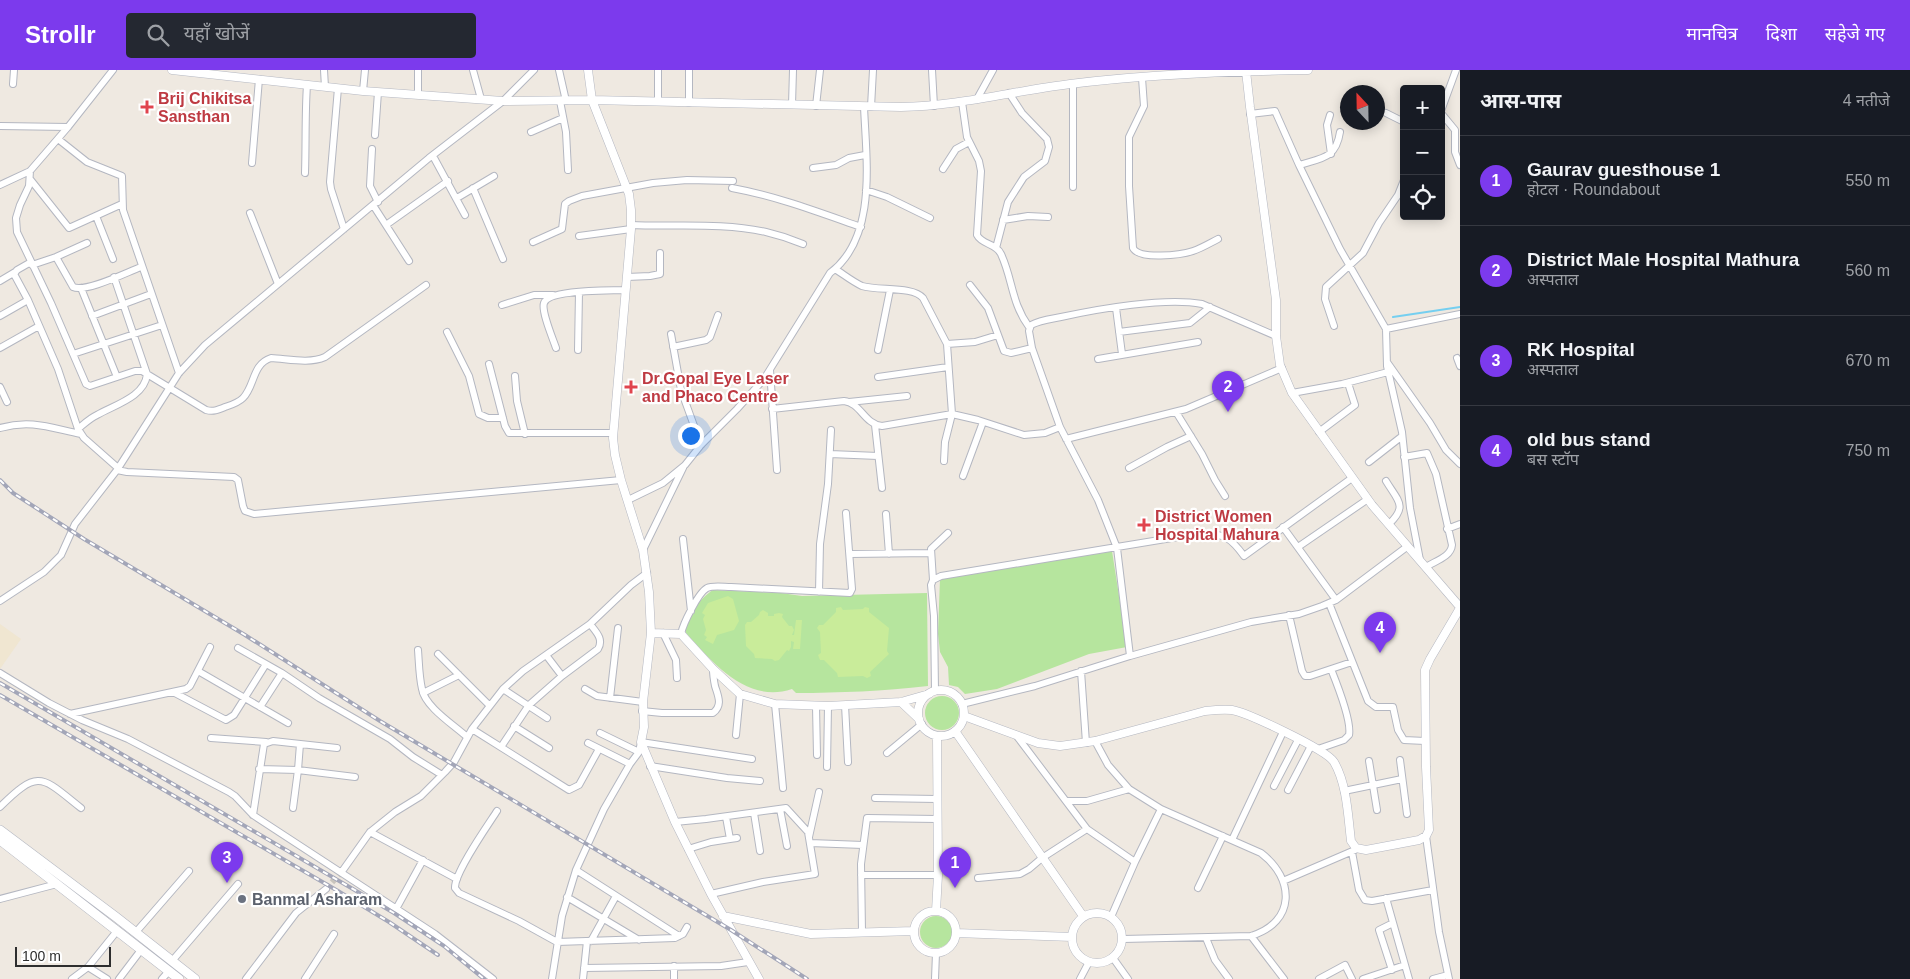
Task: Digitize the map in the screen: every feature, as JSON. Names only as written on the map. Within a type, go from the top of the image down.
[{"type":"main road","points":[[0,830],[136,932],[195,979]]},
{"type":"main road","points":[[0,840],[179,979]]},
{"type":"street","points":[[12,84],[14,70]]},
{"type":"street","points":[[0,186],[30,171],[113,70]]},
{"type":"street","points":[[172,70],[363,91],[503,101],[592,100],[868,107],[934,106],[1073,84],[1142,78],[1246,70],[1308,70]]},
{"type":"street","points":[[324,70],[325,87]]},
{"type":"street","points":[[363,91],[364,70]]},
{"type":"street","points":[[418,70],[418,95]]},
{"type":"street","points":[[473,70],[481,99]]},
{"type":"street","points":[[0,601],[52,566],[61,555],[75,524],[118,469],[179,373],[205,345],[433,156],[503,101],[534,70]]},
{"type":"street","points":[[560,70],[568,170]]},
{"type":"street","points":[[552,979],[558,942],[576,870],[604,809],[639,752],[644,727],[642,711],[651,633],[651,613],[643,550],[621,480],[615,455],[613,433],[631,210],[627,189],[592,100],[588,70]]},
{"type":"street","points":[[658,70],[658,102]]},
{"type":"street","points":[[689,70],[689,103]]},
{"type":"street","points":[[792,105],[793,70]]},
{"type":"street","points":[[816,106],[820,70]]},
{"type":"street","points":[[628,500],[663,483],[685,465],[701,445],[764,379],[830,273],[851,247],[864,215],[866,190],[865,155],[872,70]]},
{"type":"street","points":[[932,70],[934,106]]},
{"type":"street","points":[[977,99],[993,70]]},
{"type":"street","points":[[1246,70],[1250,114],[1276,300],[1276,336],[1282,368],[1292,393],[1352,478],[1460,607],[1425,670],[1425,741],[1429,830],[1426,836],[1419,840],[1355,851],[1283,881]]},
{"type":"street","points":[[1445,101],[1456,70]]},
{"type":"street","points":[[1142,78],[1144,106],[1130,137],[1129,186],[1132,248],[1141,254],[1184,253],[1201,248],[1218,239]]},
{"type":"street","points":[[252,163],[259,79]]},
{"type":"street","points":[[1073,84],[1073,187]]},
{"type":"street","points":[[305,172],[306,145],[304,126],[307,85]]},
{"type":"street","points":[[338,88],[330,182],[344,229]]},
{"type":"street","points":[[375,135],[378,92]]},
{"type":"street","points":[[996,248],[1006,207],[1015,189],[1028,174],[1045,161],[1049,147],[1047,139],[1022,113],[1010,93]]},
{"type":"street","points":[[962,102],[965,131],[979,161],[981,171],[977,235],[981,241],[996,248],[1000,254],[1014,300],[1022,318],[1029,327],[1032,348],[1060,427],[1098,500],[1117,548],[1130,656]]},
{"type":"street","points":[[1250,114],[1275,111],[1340,248],[1386,329],[1386,361],[1402,432],[1401,437],[1410,508],[1420,560]]},
{"type":"street","points":[[1386,113],[1400,120]]},
{"type":"street","points":[[1330,116],[1327,125],[1331,154]]},
{"type":"street","points":[[1445,117],[1455,130],[1455,152],[1460,166]]},
{"type":"street","points":[[531,132],[564,118]]},
{"type":"street","points":[[0,126],[68,127]]},
{"type":"street","points":[[1299,165],[1331,154],[1337,146],[1340,132]]},
{"type":"street","points":[[58,139],[87,162],[122,176],[122,204],[179,373]]},
{"type":"street","points":[[943,169],[956,149],[969,142]]},
{"type":"street","points":[[372,148],[370,186],[375,204],[409,261]]},
{"type":"street","points":[[813,168],[836,165],[849,158],[865,155]]},
{"type":"street","points":[[433,156],[466,215]]},
{"type":"street","points":[[30,171],[29,186],[20,205],[16,226],[86,384],[90,386],[135,371],[142,371],[211,412],[236,403],[248,392],[258,368],[266,359],[308,361],[325,357],[426,285]]},
{"type":"street","points":[[457,198],[494,176]]},
{"type":"street","points":[[30,179],[66,226],[72,228],[122,204]]},
{"type":"street","points":[[533,242],[562,229],[565,204],[582,196],[653,183],[686,180],[733,180]]},
{"type":"street","points":[[386,225],[448,181]]},
{"type":"street","points":[[473,188],[503,259]]},
{"type":"street","points":[[732,188],[788,202],[860,227]]},
{"type":"street","points":[[866,190],[886,197],[930,218]]},
{"type":"street","points":[[1334,326],[1326,299],[1326,287],[1351,266],[1369,244],[1379,223],[1400,190]]},
{"type":"street","points":[[250,213],[278,284]]},
{"type":"street","points":[[96,216],[113,259]]},
{"type":"street","points":[[1003,220],[1028,216],[1048,217]]},
{"type":"street","points":[[579,236],[631,227],[712,226],[747,229],[778,235],[803,244]]},
{"type":"street","points":[[0,281],[32,263],[56,257],[87,243]]},
{"type":"street","points":[[627,276],[660,274],[660,253]]},
{"type":"street","points":[[56,257],[73,287],[80,288],[142,267]]},
{"type":"street","points":[[835,269],[862,285],[890,290],[911,290],[920,295],[946,344],[952,414],[945,442],[944,462]]},
{"type":"street","points":[[14,272],[58,369],[79,432],[118,469],[127,472],[234,477],[238,480],[245,511],[254,514],[621,480]]},
{"type":"street","points":[[79,432],[95,415],[122,402],[141,389],[146,381],[147,374],[114,277]]},
{"type":"street","points":[[970,285],[988,308],[1006,353],[1032,348]]},
{"type":"street","points":[[80,288],[118,377]]},
{"type":"street","points":[[502,305],[534,295],[626,290]]},
{"type":"street","points":[[878,350],[890,290]]},
{"type":"street","points":[[578,350],[579,292]]},
{"type":"street","points":[[92,316],[151,294]]},
{"type":"street","points":[[554,295],[546,300],[543,306],[556,348]]},
{"type":"street","points":[[0,316],[28,300]]},
{"type":"street","points":[[1029,327],[1036,322],[1086,312],[1190,301],[1210,307],[1276,336]]},
{"type":"street","points":[[1119,332],[1190,323],[1210,307]]},
{"type":"street","points":[[1116,308],[1122,354]]},
{"type":"street","points":[[1386,329],[1460,314]]},
{"type":"street","points":[[673,347],[706,340],[710,337],[718,315]]},
{"type":"street","points":[[73,354],[162,325]]},
{"type":"street","points":[[0,348],[39,326]]},
{"type":"street","points":[[447,332],[469,376],[479,414],[488,418],[503,418]]},
{"type":"street","points":[[671,334],[681,390],[701,445]]},
{"type":"street","points":[[946,344],[975,342],[998,335]]},
{"type":"street","points":[[1098,359],[1198,342]]},
{"type":"street","points":[[1457,358],[1460,366]]},
{"type":"street","points":[[1386,361],[1430,423],[1446,450],[1460,464]]},
{"type":"street","points":[[489,364],[509,434],[613,433]]},
{"type":"street","points":[[878,377],[948,367]]},
{"type":"street","points":[[1066,439],[1176,412],[1214,399],[1282,368]]},
{"type":"street","points":[[770,369],[776,470]]},
{"type":"street","points":[[1292,393],[1348,383],[1388,372]]},
{"type":"street","points":[[515,376],[517,401],[524,434]]},
{"type":"street","points":[[1319,432],[1355,405],[1348,383]]},
{"type":"street","points":[[0,387],[7,402]]},
{"type":"street","points":[[772,409],[828,402],[849,402],[907,396]]},
{"type":"street","points":[[849,402],[875,425],[882,426],[952,414],[1024,436],[1045,433],[1060,427]]},
{"type":"street","points":[[1176,412],[1225,496]]},
{"type":"street","points":[[963,476],[983,422]]},
{"type":"street","points":[[0,428],[28,423],[79,432]]},
{"type":"street","points":[[875,425],[882,488]]},
{"type":"street","points":[[819,592],[820,544],[831,430]]},
{"type":"street","points":[[1129,468],[1191,436]]},
{"type":"street","points":[[1370,462],[1401,437]]},
{"type":"street","points":[[1404,457],[1427,453],[1436,474],[1452,545],[1451,551],[1426,566]]},
{"type":"street","points":[[830,454],[878,456]]},
{"type":"street","points":[[643,550],[685,465]]},
{"type":"street","points":[[933,580],[941,576],[1202,533],[1217,534],[1229,539],[1244,556],[1352,478]]},
{"type":"street","points":[[1386,481],[1401,510],[1389,524]]},
{"type":"street","points":[[1298,547],[1368,499]]},
{"type":"street","points":[[680,634],[682,625],[699,595],[706,588],[716,586],[850,592],[852,589],[846,513]]},
{"type":"street","points":[[886,514],[889,554]]},
{"type":"street","points":[[1448,528],[1460,524]]},
{"type":"street","points":[[1283,527],[1336,600]]},
{"type":"street","points":[[887,753],[920,722],[920,705],[932,693],[934,616],[931,585],[933,580],[931,553],[933,546],[948,534]]},
{"type":"street","points":[[683,539],[691,612]]},
{"type":"street","points":[[962,704],[1035,686],[1130,656],[1251,622],[1313,610],[1336,600],[1408,546]]},
{"type":"street","points":[[850,554],[931,553]]},
{"type":"street","points":[[343,870],[370,832],[394,812],[420,796],[454,762],[472,729],[503,689],[523,671],[590,624],[631,585],[647,573]]},
{"type":"street","points":[[1329,603],[1365,696],[1371,705],[1394,708],[1401,736],[1408,741],[1425,741]]},
{"type":"street","points":[[1288,615],[1303,674],[1310,676],[1352,662]]},
{"type":"street","points":[[501,747],[529,705],[600,645],[600,639],[590,624]]},
{"type":"street","points":[[610,698],[618,628]]},
{"type":"street","points":[[651,633],[680,634],[740,694],[775,704],[828,706],[900,702],[932,693],[950,692],[962,704],[964,716],[962,723],[955,731],[945,736],[938,736],[926,730],[900,702]]},
{"type":"street","points":[[663,633],[676,660],[677,678]]},
{"type":"street","points":[[70,714],[186,689],[190,686],[210,647]]},
{"type":"street","points":[[238,648],[390,739],[413,757],[442,775]]},
{"type":"street","points":[[418,650],[423,693],[428,702],[467,737]]},
{"type":"street","points":[[438,654],[489,705]]},
{"type":"street","points":[[546,655],[562,676]]},
{"type":"street","points":[[173,692],[223,720],[230,719],[266,664]]},
{"type":"street","points":[[642,711],[713,713],[717,709],[720,698],[715,686],[713,669]]},
{"type":"street","points":[[1288,790],[1314,747],[1344,740],[1349,735],[1350,731],[1344,708],[1331,669]]},
{"type":"street","points":[[198,671],[288,724]]},
{"type":"street","points":[[1080,671],[1086,742]]},
{"type":"street","points":[[0,673],[70,714],[128,739],[229,792],[253,815],[435,934],[493,979]]},
{"type":"street","points":[[260,707],[282,673]]},
{"type":"street","points":[[423,693],[459,675]]},
{"type":"street","points":[[503,689],[547,718]]},
{"type":"street","points":[[585,689],[597,696],[643,702]]},
{"type":"street","points":[[736,735],[740,694]]},
{"type":"street","points":[[775,704],[783,788]]},
{"type":"street","points":[[845,705],[848,762]]},
{"type":"street","points":[[816,706],[817,755]]},
{"type":"street","points":[[827,767],[828,706]]},
{"type":"street","points":[[964,716],[1051,746],[1095,741],[1205,711],[1240,712],[1314,747],[1332,758],[1344,791],[1351,841],[1355,851],[1359,890],[1362,898],[1372,901],[1433,890]]},
{"type":"street","points":[[514,726],[549,748]]},
{"type":"street","points":[[472,729],[569,790],[579,784],[598,749]]},
{"type":"street","points":[[955,731],[1083,916]]},
{"type":"street","points":[[600,732],[639,752]]},
{"type":"street","points":[[1232,840],[1283,732]]},
{"type":"street","points":[[1016,735],[1087,829],[1135,862]]},
{"type":"street","points":[[936,911],[938,875],[938,736]]},
{"type":"street","points":[[211,738],[337,748]]},
{"type":"street","points":[[1274,786],[1298,740]]},
{"type":"street","points":[[1095,741],[1108,765],[1129,789],[1161,808],[1260,853],[1268,859],[1280,874],[1287,896],[1282,914],[1263,933],[1251,936],[1206,938],[1122,939]]},
{"type":"street","points":[[253,815],[262,748],[266,742]]},
{"type":"street","points":[[641,742],[752,759]]},
{"type":"street","points":[[641,742],[688,849],[748,962],[759,979]]},
{"type":"street","points":[[588,743],[630,764]]},
{"type":"street","points":[[293,808],[300,744]]},
{"type":"street","points":[[1400,760],[1407,814]]},
{"type":"street","points":[[1369,761],[1377,810]]},
{"type":"street","points":[[650,766],[726,778],[760,781]]},
{"type":"street","points":[[259,769],[298,770],[355,777]]},
{"type":"street","points":[[1344,791],[1402,779]]},
{"type":"street","points":[[0,807],[18,789],[35,780],[47,782],[81,808]]},
{"type":"street","points":[[1067,801],[1087,801],[1129,789]]},
{"type":"street","points":[[809,840],[818,792]]},
{"type":"street","points":[[875,798],[937,799]]},
{"type":"street","points":[[1111,917],[1161,808]]},
{"type":"street","points":[[780,809],[787,846]]},
{"type":"street","points":[[675,822],[789,809],[808,832],[816,872],[813,875],[763,882],[711,894]]},
{"type":"street","points":[[497,811],[482,833],[457,879],[455,888],[459,893],[519,921],[558,942],[640,940],[679,936],[683,934],[687,927]]},
{"type":"street","points":[[754,813],[760,851]]},
{"type":"street","points":[[688,849],[711,842],[734,839],[726,817]]},
{"type":"street","points":[[862,932],[861,875],[867,818],[937,819]]},
{"type":"street","points":[[978,878],[1020,874],[1087,829]]},
{"type":"street","points":[[370,832],[457,879]]},
{"type":"street","points":[[1198,888],[1223,836]]},
{"type":"street","points":[[1426,836],[1439,932],[1449,977],[1433,979]]},
{"type":"street","points":[[809,840],[863,845]]},
{"type":"street","points":[[396,909],[423,860]]},
{"type":"street","points":[[576,870],[679,936]]},
{"type":"street","points":[[136,932],[189,871]]},
{"type":"street","points":[[861,875],[938,875]]},
{"type":"street","points":[[0,899],[57,884]]},
{"type":"street","points":[[172,961],[238,884]]},
{"type":"street","points":[[246,979],[296,913],[326,889]]},
{"type":"street","points":[[583,979],[589,941],[616,896]]},
{"type":"street","points":[[568,897],[640,940]]},
{"type":"street","points":[[1386,898],[1409,979]]},
{"type":"street","points":[[936,911],[949,916],[956,927],[952,945],[942,952],[936,953],[923,949],[918,944],[914,931],[916,924],[924,914],[936,911]]},
{"type":"street","points":[[1100,912],[1111,917],[1120,926],[1122,939],[1119,951],[1113,958],[1106,962],[1089,962],[1076,952],[1072,937],[1073,929],[1083,916],[1100,912]]},
{"type":"street","points":[[723,916],[811,934],[914,931]]},
{"type":"street","points":[[1392,970],[1379,930],[1393,923]]},
{"type":"street","points":[[72,979],[88,967],[117,930]]},
{"type":"street","points":[[956,933],[1072,937]]},
{"type":"street","points":[[305,979],[334,934]]},
{"type":"street","points":[[1251,936],[1284,979]]},
{"type":"street","points":[[1206,938],[1215,960],[1229,979]]},
{"type":"street","points":[[119,979],[141,950]]},
{"type":"street","points":[[935,979],[936,953]]},
{"type":"street","points":[[1113,958],[1128,979]]},
{"type":"street","points":[[584,968],[721,966],[748,962]]},
{"type":"street","points":[[1080,979],[1089,962]]},
{"type":"street","points":[[1319,979],[1345,965],[1352,979]]},
{"type":"street","points":[[1363,979],[1374,977],[1405,965]]},
{"type":"street","points":[[674,966],[674,979]]},
{"type":"street","points":[[88,967],[107,979]]},
{"type":"street","points":[[162,979],[169,971]]},
{"type":"shaded area","points":[[0,624],[21,639],[0,669]]},
{"type":"green space","points":[[1112,551],[1127,647],[1089,654],[997,689],[965,694],[958,687],[949,685],[948,667],[940,652],[938,634],[940,579]]},
{"type":"green space","points":[[713,590],[781,593],[802,596],[927,593],[928,686],[829,693],[796,693],[792,689],[776,692],[760,691],[746,686],[720,668],[686,633],[688,621],[694,609]]},
{"type":"green space","points":[[728,596],[733,599],[739,621],[734,630],[717,635],[713,644],[705,640],[707,637],[704,635],[706,630],[703,619],[705,615],[702,613],[708,603]]},
{"type":"green space","points":[[841,607],[843,610],[869,608],[869,612],[889,628],[887,651],[889,654],[870,672],[871,676],[867,678],[863,676],[838,677],[837,673],[824,660],[820,660],[818,655],[821,653],[820,632],[817,628],[819,625],[823,625],[836,612],[836,608]]},
{"type":"green space","points":[[763,610],[768,613],[768,616],[774,616],[774,614],[779,613],[783,614],[782,617],[794,630],[792,635],[794,635],[796,620],[802,620],[800,649],[793,649],[794,642],[791,641],[789,651],[787,650],[779,660],[755,658],[754,654],[746,646],[745,625],[747,622],[751,622]]},
{"type":"green space","points":[[942,696],[954,701],[959,713],[954,725],[942,730],[930,725],[925,713],[930,701]]},
{"type":"green space","points":[[936,916],[942,917],[947,921],[951,926],[951,938],[947,943],[942,947],[936,948],[930,947],[925,943],[921,938],[920,932],[921,926],[925,921],[930,917]]},
{"type":"waterway","points":[[1393,317],[1460,307]]},
{"type":"tunnel","points":[[326,889],[343,870]]},
{"type":"railway","points":[[0,480],[13,493],[84,539],[245,635],[380,721],[731,930],[807,979]]},
{"type":"railway","points":[[0,683],[394,913],[444,946],[484,979]]},
{"type":"railway","points":[[0,695],[338,891],[438,955]]},
{"type":"place","name":"Brij Chikitsa Sansthan","points":[[147,107]]},
{"type":"place","name":"Dr.Gopal Eye Laser and Phaco Centre","points":[[631,387]]},
{"type":"place","name":"District Male Hospital Mathura","points":[[1228,412]]},
{"type":"place","name":"District Women Hospital Mahura","points":[[1144,525]]},
{"type":"place","name":"old bus stand","points":[[1380,653]]},
{"type":"place","name":"RK Hospital","points":[[227,883]]},
{"type":"place","name":"Gaurav guesthouse 1","points":[[955,888]]},
{"type":"place","name":"Banmal Asharam","points":[[242,899]]}]
